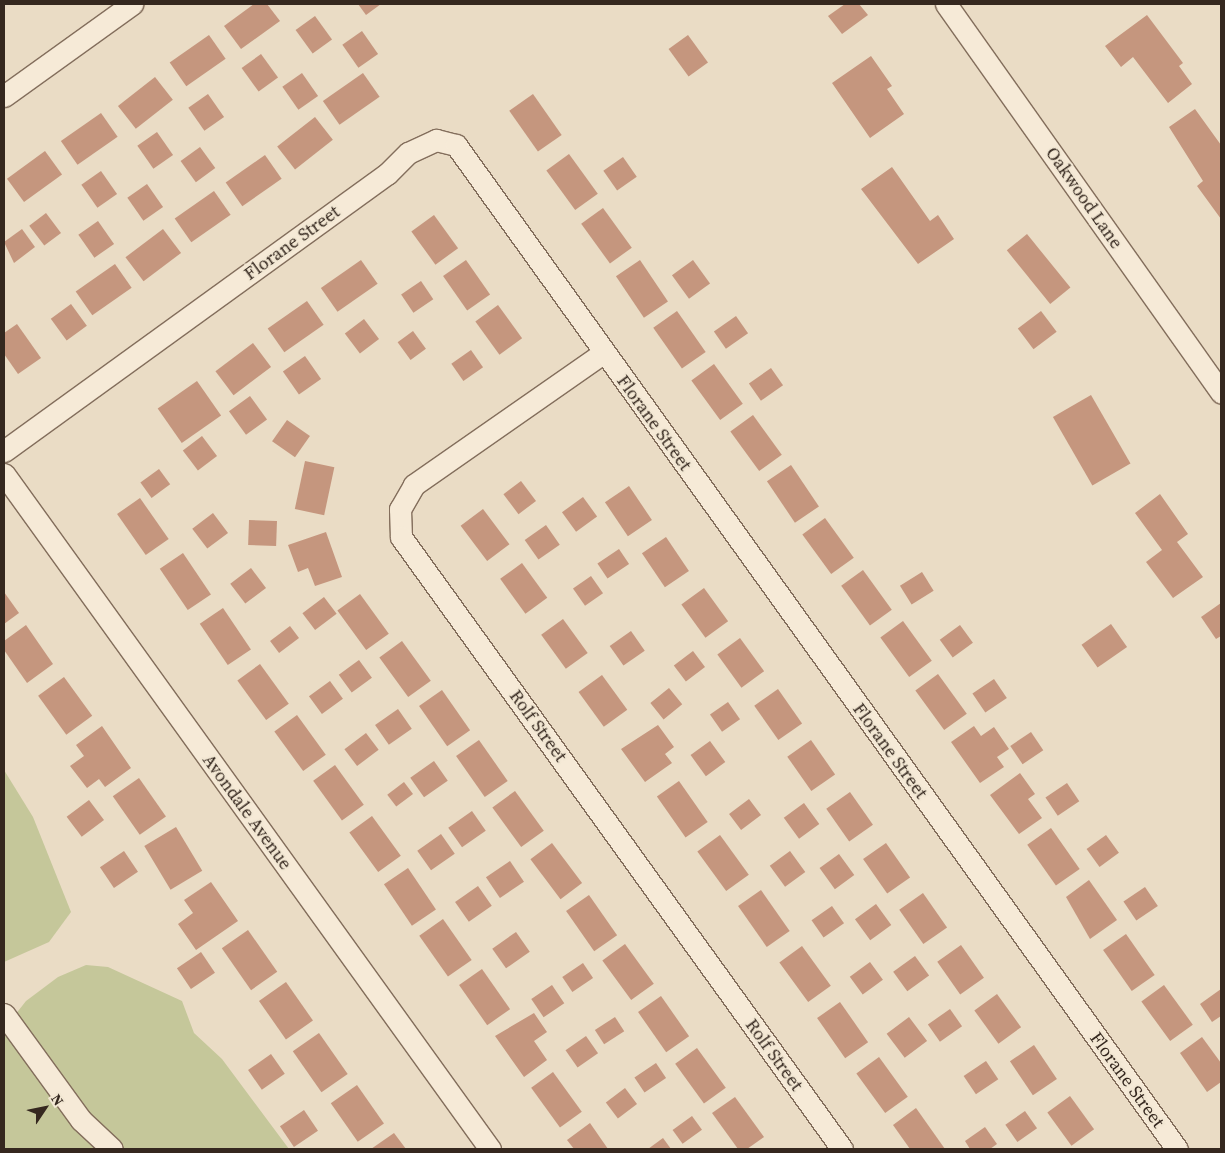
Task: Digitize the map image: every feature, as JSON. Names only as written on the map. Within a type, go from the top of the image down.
[{"type":"street","points":[[4,96],[132,4]]},
{"type":"street","name":"Oakwood Lane","points":[[946,4],[1221,392]]},
{"type":"street","name":"Florane Street","points":[[4,451],[387,174],[408,153],[436,140],[456,145],[468,158],[604,353],[1177,1149]]},
{"type":"street","name":"Rolf Street","points":[[604,353],[414,485],[400,509],[401,537],[842,1149]]},
{"type":"street","name":"Avondale Avenue","points":[[4,474],[490,1149]]},
{"type":"street","points":[[4,1014],[81,1120],[110,1147]]},
{"type":"green space","points":[[4,770],[33,817],[71,912],[49,942],[4,962]]},
{"type":"green space","points":[[86,965],[108,967],[182,1001],[194,1033],[222,1059],[289,1149],[4,1149],[4,1029],[26,1001],[58,977]]},
{"type":"building","points":[[254,4],[267,4],[280,21],[241,49],[224,26]]},
{"type":"building","points":[[358,4],[381,4],[366,15]]},
{"type":"building","points":[[845,4],[859,4],[868,15],[842,34],[828,16]]},
{"type":"building","points":[[1147,15],[1183,63],[1179,66],[1192,84],[1168,103],[1133,57],[1121,67],[1105,46]]},
{"type":"building","points":[[315,16],[332,39],[313,54],[296,30]]},
{"type":"building","points":[[362,31],[378,54],[358,68],[342,45]]},
{"type":"building","points":[[209,35],[226,59],[186,86],[170,63]]},
{"type":"building","points":[[688,35],[708,63],[689,77],[669,49]]},
{"type":"building","points":[[261,54],[278,77],[259,92],[242,68]]},
{"type":"building","points":[[871,56],[892,86],[887,89],[904,114],[870,138],[832,83]]},
{"type":"building","points":[[302,73],[318,96],[298,110],[282,87]]},
{"type":"building","points":[[363,73],[380,97],[339,125],[323,101]]},
{"type":"building","points":[[155,77],[173,100],[136,129],[118,106]]},
{"type":"building","points":[[208,94],[224,117],[204,131],[188,108]]},
{"type":"building","points":[[533,94],[562,135],[538,152],[509,111]]},
{"type":"building","points":[[1195,109],[1221,145],[1221,219],[1197,186],[1203,181],[1169,127]]},
{"type":"building","points":[[101,113],[118,137],[77,165],[61,141]]},
{"type":"building","points":[[315,117],[333,140],[295,169],[277,147]]},
{"type":"building","points":[[157,132],[173,155],[153,169],[137,146]]},
{"type":"building","points":[[200,147],[215,168],[196,182],[181,161]]},
{"type":"building","points":[[45,151],[62,174],[24,202],[7,179]]},
{"type":"building","points":[[569,154],[598,194],[575,210],[546,170]]},
{"type":"building","points":[[265,155],[282,179],[242,206],[226,183]]},
{"type":"building","points":[[623,157],[637,177],[617,190],[603,171]]},
{"type":"building","points":[[892,167],[930,221],[938,215],[954,239],[918,264],[861,189]]},
{"type":"building","points":[[101,171],[117,194],[97,208],[81,185]]},
{"type":"building","points":[[147,184],[163,207],[143,221],[127,198]]},
{"type":"building","points":[[214,191],[231,215],[191,242],[175,219]]},
{"type":"building","points":[[603,208],[632,248],[610,264],[581,224]]},
{"type":"building","points":[[46,213],[61,233],[44,246],[29,226]]},
{"type":"building","points":[[434,215],[458,248],[435,265],[411,231]]},
{"type":"building","points":[[98,221],[114,244],[94,258],[78,235]]},
{"type":"building","points":[[22,229],[35,247],[14,263],[4,242]]},
{"type":"building","points":[[163,229],[181,253],[144,281],[125,257]]},
{"type":"building","points":[[1027,234],[1070,288],[1050,304],[1007,250]]},
{"type":"building","points":[[361,260],[378,284],[337,312],[321,288]]},
{"type":"building","points":[[466,260],[490,294],[467,310],[443,276]]},
{"type":"building","points":[[640,260],[668,301],[644,318],[616,276]]},
{"type":"building","points":[[693,260],[710,283],[689,299],[672,275]]},
{"type":"building","points":[[115,264],[132,288],[92,315],[76,292]]},
{"type":"building","points":[[421,281],[433,299],[413,313],[401,294]]},
{"type":"building","points":[[307,301],[324,325],[284,352],[268,329]]},
{"type":"building","points":[[71,304],[87,326],[67,341],[51,319]]},
{"type":"building","points":[[498,305],[522,338],[499,355],[475,321]]},
{"type":"building","points":[[677,311],[706,352],[682,369],[653,328]]},
{"type":"building","points":[[1041,311],[1057,332],[1033,349],[1018,328]]},
{"type":"building","points":[[736,316],[748,333],[726,349],[714,331]]},
{"type":"building","points":[[364,319],[379,339],[360,353],[345,333]]},
{"type":"building","points":[[17,324],[41,358],[18,374],[4,354],[4,333]]},
{"type":"building","points":[[413,331],[426,349],[411,360],[398,342]]},
{"type":"building","points":[[253,343],[271,367],[234,395],[215,371]]},
{"type":"building","points":[[471,350],[483,367],[463,381],[451,364]]},
{"type":"building","points":[[305,356],[321,379],[299,394],[283,371]]},
{"type":"building","points":[[714,364],[743,404],[720,420],[691,380]]},
{"type":"building","points":[[771,368],[783,385],[761,401],[749,383]]},
{"type":"building","points":[[197,381],[221,415],[182,443],[158,409]]},
{"type":"building","points":[[1091,395],[1130,463],[1092,485],[1053,417]]},
{"type":"building","points":[[250,396],[267,419],[246,435],[229,411]]},
{"type":"building","points":[[753,415],[782,455],[759,471],[730,431]]},
{"type":"building","points":[[287,420],[310,436],[295,457],[272,441]]},
{"type":"building","points":[[202,436],[217,456],[198,470],[183,450]]},
{"type":"building","points":[[305,461],[334,467],[324,515],[295,509]]},
{"type":"building","points":[[791,465],[819,506],[795,523],[767,481]]},
{"type":"building","points":[[159,469],[170,484],[152,498],[140,483]]},
{"type":"building","points":[[521,481],[536,501],[518,514],[503,494]]},
{"type":"building","points":[[629,486],[652,520],[628,536],[605,502]]},
{"type":"building","points":[[1160,494],[1188,534],[1177,542],[1203,577],[1173,598],[1146,562],[1162,550],[1135,513]]},
{"type":"building","points":[[583,497],[597,516],[576,532],[562,512]]},
{"type":"building","points":[[140,498],[169,539],[146,555],[117,514]]},
{"type":"building","points":[[483,509],[509,544],[487,561],[461,526]]},
{"type":"building","points":[[213,513],[228,533],[207,549],[192,529]]},
{"type":"building","points":[[825,518],[854,558],[831,574],[802,534]]},
{"type":"building","points":[[249,520],[277,521],[276,546],[248,545]]},
{"type":"building","points":[[546,525],[560,545],[538,560],[525,540]]},
{"type":"building","points":[[326,532],[342,577],[315,586],[308,568],[298,572],[288,545]]},
{"type":"building","points":[[666,537],[689,571],[665,587],[642,553]]},
{"type":"building","points":[[619,549],[629,564],[608,578],[597,564]]},
{"type":"building","points":[[183,553],[211,594],[188,610],[160,569]]},
{"type":"building","points":[[522,563],[547,598],[525,614],[500,579]]},
{"type":"building","points":[[251,568],[266,588],[245,604],[230,584]]},
{"type":"building","points":[[863,570],[892,610],[870,626],[841,586]]},
{"type":"building","points":[[922,572],[934,591],[912,604],[900,586]]},
{"type":"building","points":[[591,576],[603,593],[585,606],[573,589]]},
{"type":"building","points":[[704,588],[728,621],[705,638],[681,604]]},
{"type":"building","points":[[4,592],[19,613],[4,624]]},
{"type":"building","points":[[360,594],[389,634],[366,650],[337,610]]},
{"type":"building","points":[[324,597],[337,614],[315,630],[302,613]]},
{"type":"building","points":[[1221,603],[1221,636],[1216,639],[1201,617]]},
{"type":"building","points":[[223,608],[251,649],[228,665],[200,624]]},
{"type":"building","points":[[563,619],[588,653],[566,669],[541,635]]},
{"type":"building","points":[[903,621],[932,661],[909,677],[880,637]]},
{"type":"building","points":[[1111,624],[1127,647],[1098,668],[1082,645]]},
{"type":"building","points":[[26,625],[53,664],[27,683],[4,650],[4,641]]},
{"type":"building","points":[[960,625],[973,643],[953,657],[940,640]]},
{"type":"building","points":[[290,626],[299,638],[279,653],[270,641]]},
{"type":"building","points":[[631,631],[645,651],[623,666],[610,646]]},
{"type":"building","points":[[740,638],[764,671],[741,688],[717,654]]},
{"type":"building","points":[[402,641],[431,681],[408,697],[379,657]]},
{"type":"building","points":[[693,651],[705,667],[686,681],[674,665]]},
{"type":"building","points":[[359,660],[372,678],[352,692],[339,675]]},
{"type":"building","points":[[260,664],[289,704],[266,720],[237,680]]},
{"type":"building","points":[[938,674],[967,714],[944,730],[915,690]]},
{"type":"building","points":[[602,675],[627,710],[604,727],[579,692]]},
{"type":"building","points":[[64,677],[92,716],[66,735],[38,696]]},
{"type":"building","points":[[994,679],[1007,698],[985,713],[972,694]]},
{"type":"building","points":[[330,681],[343,699],[322,714],[309,696]]},
{"type":"building","points":[[669,688],[682,704],[664,719],[650,703]]},
{"type":"building","points":[[778,689],[802,723],[778,740],[754,706]]},
{"type":"building","points":[[442,690],[470,730],[447,746],[419,706]]},
{"type":"building","points":[[728,702],[740,719],[722,732],[710,715]]},
{"type":"building","points":[[398,709],[412,729],[389,745],[375,725]]},
{"type":"building","points":[[297,715],[326,755],[303,771],[274,731]]},
{"type":"building","points":[[658,725],[674,747],[665,754],[672,763],[645,782],[621,749]]},
{"type":"building","points":[[102,726],[131,768],[105,787],[99,779],[87,788],[70,766],[84,756],[76,745]]},
{"type":"building","points":[[974,726],[981,736],[994,727],[1009,749],[997,757],[1004,767],[980,783],[951,742]]},
{"type":"building","points":[[1031,732],[1043,750],[1023,764],[1010,746]]},
{"type":"building","points":[[366,733],[379,750],[357,766],[344,749]]},
{"type":"building","points":[[479,740],[508,781],[485,797],[456,756]]},
{"type":"building","points":[[811,740],[835,774],[811,791],[787,757]]},
{"type":"building","points":[[710,741],[725,762],[706,776],[691,755]]},
{"type":"building","points":[[434,761],[448,781],[424,797],[410,778]]},
{"type":"building","points":[[335,765],[364,805],[342,821],[313,781]]},
{"type":"building","points":[[1020,773],[1035,794],[1028,799],[1042,818],[1019,834],[990,795]]},
{"type":"building","points":[[139,778],[166,817],[140,835],[113,796]]},
{"type":"building","points":[[679,781],[708,822],[686,837],[657,796]]},
{"type":"building","points":[[404,782],[413,794],[396,807],[387,795]]},
{"type":"building","points":[[1067,783],[1079,801],[1058,816],[1045,798]]},
{"type":"building","points":[[515,791],[544,831],[521,847],[492,807]]},
{"type":"building","points":[[850,792],[873,825],[849,841],[826,809]]},
{"type":"building","points":[[749,799],[761,815],[741,830],[729,814]]},
{"type":"building","points":[[89,800],[104,820],[82,837],[67,817]]},
{"type":"building","points":[[804,803],[819,824],[799,839],[784,818]]},
{"type":"building","points":[[472,811],[486,831],[462,847],[448,828]]},
{"type":"building","points":[[372,816],[401,856],[378,872],[349,832]]},
{"type":"building","points":[[176,827],[202,871],[171,890],[144,846]]},
{"type":"building","points":[[1051,828],[1080,869],[1056,886],[1027,845]]},
{"type":"building","points":[[441,834],[455,854],[431,870],[417,851]]},
{"type":"building","points":[[720,835],[749,875],[726,891],[697,851]]},
{"type":"building","points":[[1106,835],[1119,853],[1100,867],[1087,849]]},
{"type":"building","points":[[552,843],[582,883],[561,899],[530,859]]},
{"type":"building","points":[[886,843],[910,877],[887,893],[863,859]]},
{"type":"building","points":[[124,851],[138,872],[114,888],[100,867]]},
{"type":"building","points":[[790,851],[805,872],[785,887],[770,866]]},
{"type":"building","points":[[839,854],[854,875],[835,889],[820,868]]},
{"type":"building","points":[[510,861],[524,882],[500,898],[486,877]]},
{"type":"building","points":[[408,868],[436,909],[412,926],[384,884]]},
{"type":"building","points":[[1089,880],[1117,920],[1090,939],[1066,897]]},
{"type":"building","points":[[211,882],[238,921],[196,950],[178,924],[193,913],[184,900]]},
{"type":"building","points":[[478,886],[492,906],[469,922],[455,902]]},
{"type":"building","points":[[1145,887],[1158,906],[1136,921],[1123,902]]},
{"type":"building","points":[[761,890],[790,931],[767,947],[738,906]]},
{"type":"building","points":[[923,893],[947,927],[923,944],[899,910]]},
{"type":"building","points":[[589,895],[617,935],[594,951],[566,911]]},
{"type":"building","points":[[876,904],[891,925],[870,940],[855,919]]},
{"type":"building","points":[[832,906],[844,923],[824,938],[812,920]]},
{"type":"building","points":[[443,919],[472,960],[448,977],[419,936]]},
{"type":"building","points":[[248,930],[277,972],[251,990],[222,948]]},
{"type":"building","points":[[516,932],[530,952],[506,968],[492,949]]},
{"type":"building","points":[[1126,934],[1155,975],[1132,991],[1103,950]]},
{"type":"building","points":[[625,944],[654,984],[631,1000],[602,960]]},
{"type":"building","points":[[961,945],[984,978],[960,994],[937,962]]},
{"type":"building","points":[[802,946],[831,986],[808,1002],[779,962]]},
{"type":"building","points":[[201,952],[215,973],[191,989],[177,968]]},
{"type":"building","points":[[915,956],[929,975],[907,991],[893,972]]},
{"type":"building","points":[[870,962],[883,980],[863,994],[850,977]]},
{"type":"building","points":[[583,963],[593,978],[572,992],[562,977]]},
{"type":"building","points":[[482,969],[510,1009],[487,1025],[459,985]]},
{"type":"building","points":[[286,982],[313,1021],[286,1039],[259,1001]]},
{"type":"building","points":[[552,985],[564,1003],[544,1017],[531,999]]},
{"type":"building","points":[[1164,985],[1193,1025],[1170,1041],[1141,1001]]},
{"type":"building","points":[[1221,989],[1221,1016],[1212,1022],[1200,1004]]},
{"type":"building","points":[[997,994],[1021,1027],[998,1044],[974,1010]]},
{"type":"building","points":[[661,996],[689,1036],[666,1052],[638,1012]]},
{"type":"building","points":[[840,1002],[868,1042],[845,1058],[817,1018]]},
{"type":"building","points":[[950,1009],[962,1026],[940,1042],[928,1024]]},
{"type":"building","points":[[534,1013],[547,1032],[534,1041],[547,1060],[524,1077],[495,1036]]},
{"type":"building","points":[[615,1017],[624,1031],[604,1044],[595,1030]]},
{"type":"building","points":[[909,1017],[927,1041],[905,1058],[887,1034]]},
{"type":"building","points":[[319,1033],[348,1074],[321,1092],[293,1051]]},
{"type":"building","points":[[586,1036],[598,1053],[578,1068],[566,1050]]},
{"type":"building","points":[[1202,1037],[1221,1063],[1221,1082],[1207,1092],[1180,1053]]},
{"type":"building","points":[[1034,1045],[1057,1079],[1033,1095],[1010,1061]]},
{"type":"building","points":[[697,1048],[726,1088],[704,1104],[675,1064]]},
{"type":"building","points":[[271,1054],[285,1074],[262,1090],[248,1070]]},
{"type":"building","points":[[879,1057],[908,1097],[885,1113],[856,1073]]},
{"type":"building","points":[[986,1061],[998,1079],[976,1094],[964,1076]]},
{"type":"building","points":[[656,1063],[666,1078],[645,1092],[634,1078]]},
{"type":"building","points":[[553,1072],[582,1112],[560,1128],[531,1088]]},
{"type":"building","points":[[357,1085],[384,1124],[358,1142],[331,1103]]},
{"type":"building","points":[[625,1088],[637,1104],[618,1118],[606,1102]]},
{"type":"building","points":[[1070,1096],[1094,1129],[1071,1146],[1047,1112]]},
{"type":"building","points":[[735,1097],[764,1137],[747,1149],[738,1149],[712,1113]]},
{"type":"building","points":[[916,1108],[945,1149],[910,1149],[893,1125]]},
{"type":"building","points":[[304,1110],[318,1131],[294,1147],[280,1126]]},
{"type":"building","points":[[1025,1111],[1037,1128],[1017,1142],[1005,1125]]},
{"type":"building","points":[[692,1116],[702,1130],[683,1144],[673,1130]]},
{"type":"building","points":[[590,1123],[608,1149],[574,1149],[567,1140]]},
{"type":"building","points":[[985,1127],[997,1144],[990,1149],[970,1149],[965,1141]]},
{"type":"building","points":[[394,1133],[406,1149],[371,1149]]},
{"type":"building","points":[[663,1138],[671,1149],[648,1149]]}]
